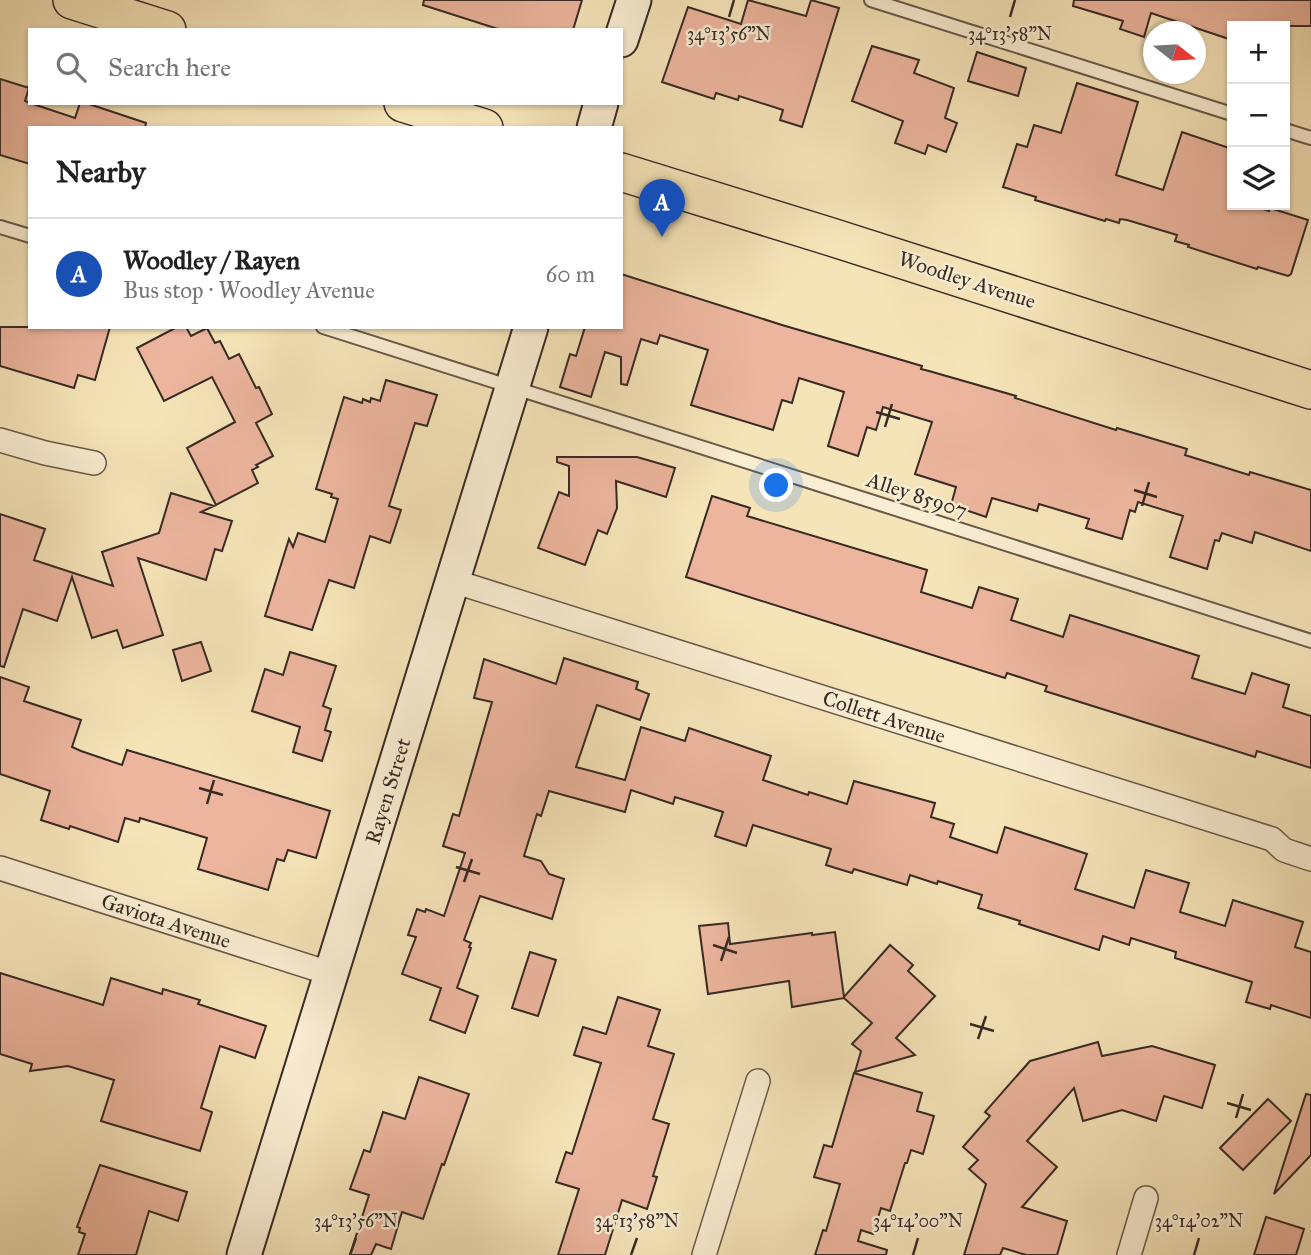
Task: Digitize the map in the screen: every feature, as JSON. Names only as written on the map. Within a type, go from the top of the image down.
[{"type":"main road","points":[[72,0],[161,28]]},
{"type":"main road","points":[[410,105],[478,126]]},
{"type":"main road","name":"Woodley Avenue","points":[[623,173],[1311,390]]},
{"type":"street","points":[[623,34],[634,0]]},
{"type":"street","points":[[595,126],[600,105]]},
{"type":"street","name":"Rayen Street","points":[[244,1255],[530,329]]},
{"type":"street","points":[[0,440],[94,463]]},
{"type":"street","name":"Collett Avenue","points":[[453,581],[1272,839],[1284,850],[1311,859]]},
{"type":"street","name":"Gaviota Avenue","points":[[0,868],[332,974]]},
{"type":"street","points":[[704,1255],[758,1081]]},
{"type":"street","points":[[1129,1255],[1146,1198]]},
{"type":"lane","points":[[872,0],[1227,112]]},
{"type":"lane","points":[[1290,132],[1311,138]]},
{"type":"lane","points":[[0,227],[28,235]]},
{"type":"lane","name":"Alley 85907","points":[[329,329],[1311,641]]},
{"type":"building","points":[[424,0],[582,0],[574,28],[495,28],[423,5]]},
{"type":"building","points":[[748,0],[806,16],[811,0],[839,8],[802,127],[780,120],[783,110],[739,96],[738,100],[716,93],[714,99],[662,82],[688,7],[741,24]]},
{"type":"building","points":[[1074,0],[1311,0],[1311,26],[1290,26],[1290,21],[1227,21],[1227,38],[1206,31],[1206,21],[1175,21],[1151,13],[1149,21],[1143,21],[1143,37],[1120,29],[1123,21],[1073,6]]},
{"type":"building","points":[[872,46],[919,60],[914,73],[954,88],[945,118],[957,123],[946,152],[928,145],[925,154],[895,143],[903,121],[852,101]]},
{"type":"building","points":[[977,52],[1026,68],[1018,96],[968,81]]},
{"type":"building","points":[[0,79],[28,88],[25,101],[28,105],[36,105],[75,118],[79,105],[92,105],[146,123],[145,126],[28,126],[28,163],[0,155]]},
{"type":"building","points":[[1077,83],[1138,102],[1116,175],[1163,190],[1182,132],[1227,147],[1227,210],[1276,210],[1308,220],[1291,274],[1288,276],[1258,267],[1257,269],[1188,247],[1189,245],[1175,241],[1177,235],[1127,220],[1120,219],[1119,223],[1106,219],[1105,221],[1035,200],[1036,197],[1003,187],[1017,144],[1027,147],[1034,125],[1061,133]]},
{"type":"building","points":[[623,275],[922,366],[921,369],[1016,396],[1015,398],[1116,430],[1117,428],[1187,449],[1185,455],[1249,475],[1250,472],[1311,490],[1311,551],[1255,532],[1252,543],[1222,533],[1219,541],[1215,540],[1207,569],[1170,557],[1183,516],[1138,502],[1135,512],[1130,510],[1122,539],[1086,528],[1089,519],[1039,504],[1037,511],[992,498],[986,517],[951,505],[956,487],[915,474],[932,422],[883,407],[876,430],[867,427],[858,456],[828,446],[844,392],[799,378],[792,403],[782,400],[773,430],[691,405],[708,350],[660,335],[657,344],[641,339],[627,385],[621,384],[621,357],[605,352],[591,397],[560,387],[570,354],[576,356],[584,329],[623,329]]},
{"type":"building","points":[[0,327],[109,329],[95,380],[78,375],[74,388],[0,366]]},
{"type":"building","points":[[173,329],[187,329],[191,336],[208,329],[215,343],[220,341],[229,359],[239,354],[272,414],[256,423],[273,456],[252,470],[258,483],[216,505],[187,448],[235,422],[212,377],[164,401],[137,348]]},
{"type":"building","points":[[386,380],[437,395],[427,426],[415,423],[389,506],[401,510],[390,543],[370,536],[354,588],[329,580],[312,630],[265,616],[289,539],[293,547],[298,533],[325,542],[338,499],[316,489],[344,397],[362,403],[363,399],[370,402],[371,398],[380,401]]},
{"type":"building","points":[[557,457],[637,457],[675,468],[666,497],[616,481],[617,508],[607,534],[598,530],[585,565],[538,548],[559,492],[569,496],[569,466],[557,462]]},
{"type":"building","points":[[171,493],[214,506],[201,512],[232,521],[222,551],[215,549],[206,580],[138,558],[163,635],[123,648],[117,630],[92,638],[72,577],[57,621],[23,609],[4,667],[0,666],[0,514],[45,529],[34,560],[113,586],[102,552],[159,533]]},
{"type":"building","points":[[712,496],[750,508],[747,516],[927,570],[921,592],[972,608],[979,587],[1018,599],[1011,620],[1063,637],[1070,615],[1199,656],[1192,678],[1245,694],[1252,673],[1289,685],[1283,707],[1311,716],[1311,768],[1257,751],[1255,757],[1045,691],[1047,686],[1007,673],[1005,678],[686,577]]},
{"type":"building","points":[[201,642],[211,671],[182,681],[173,650]]},
{"type":"building","points":[[290,652],[336,666],[323,706],[331,709],[325,730],[331,732],[322,761],[293,752],[300,727],[252,711],[265,669],[283,675]]},
{"type":"building","points":[[564,658],[638,682],[636,689],[649,694],[640,720],[597,705],[576,767],[625,780],[641,727],[685,741],[689,728],[771,756],[763,780],[808,795],[809,792],[847,804],[854,781],[935,803],[931,817],[954,824],[950,837],[997,853],[1005,827],[1087,854],[1075,889],[1134,908],[1146,870],[1189,883],[1180,912],[1225,926],[1233,900],[1303,922],[1295,947],[1311,952],[1311,1018],[1271,1005],[1270,1009],[1246,1002],[1252,982],[1175,958],[1176,952],[1131,938],[1129,945],[1103,936],[1099,950],[978,908],[982,895],[938,881],[937,884],[910,875],[907,885],[854,869],[852,873],[826,865],[831,849],[753,825],[746,846],[715,836],[723,812],[675,797],[673,804],[631,790],[625,812],[549,791],[541,816],[537,814],[524,856],[541,861],[549,874],[564,879],[552,919],[480,896],[464,940],[471,943],[471,948],[457,988],[478,996],[465,1033],[430,1020],[441,988],[402,974],[416,937],[408,935],[417,909],[425,912],[426,909],[444,916],[465,853],[443,846],[453,814],[459,816],[492,702],[474,698],[484,659],[556,684]]},
{"type":"building","points":[[0,677],[29,687],[24,701],[81,720],[72,747],[81,751],[122,765],[127,750],[330,811],[316,858],[288,850],[284,861],[277,859],[268,890],[198,869],[207,838],[140,818],[139,822],[125,818],[118,842],[70,826],[69,829],[41,820],[50,791],[0,774]]},
{"type":"building","points":[[728,923],[730,944],[835,932],[844,997],[890,945],[913,965],[908,971],[935,996],[896,1038],[915,1055],[855,1072],[861,1051],[852,1044],[872,1023],[844,998],[792,1007],[789,981],[708,994],[699,926]]},
{"type":"building","points":[[530,952],[556,960],[538,1016],[512,1008]]},
{"type":"building","points":[[0,973],[103,1005],[111,978],[162,994],[163,989],[200,1000],[198,1004],[266,1026],[255,1058],[220,1046],[201,1108],[212,1112],[200,1151],[101,1121],[114,1080],[68,1066],[30,1071],[32,1064],[0,1054]]},
{"type":"building","points":[[618,997],[660,1010],[648,1046],[674,1054],[653,1119],[669,1124],[653,1176],[657,1177],[647,1209],[622,1200],[605,1255],[558,1255],[579,1189],[556,1182],[566,1152],[572,1154],[601,1063],[574,1055],[583,1027],[606,1034]]},
{"type":"building","points":[[1098,1042],[1102,1056],[1152,1046],[1215,1065],[1202,1108],[1164,1096],[1156,1121],[1122,1110],[1083,1121],[1074,1088],[1027,1141],[1057,1167],[1022,1207],[1067,1221],[1057,1255],[1026,1255],[1003,1248],[1000,1255],[964,1255],[986,1184],[969,1169],[978,1160],[963,1147],[990,1116],[985,1112],[1030,1061]]},
{"type":"building","points":[[854,1073],[922,1093],[917,1111],[934,1116],[923,1154],[911,1150],[890,1211],[881,1208],[873,1234],[861,1230],[858,1241],[887,1250],[886,1255],[815,1255],[823,1230],[826,1231],[840,1184],[814,1177],[824,1145],[832,1147]]},
{"type":"building","points":[[419,1077],[469,1094],[444,1165],[442,1164],[423,1219],[402,1212],[391,1249],[376,1244],[371,1255],[350,1255],[369,1195],[350,1189],[364,1150],[370,1152],[383,1112],[405,1119]]},
{"type":"building","points":[[1306,1094],[1311,1095],[1311,1155],[1274,1194]]},
{"type":"building","points":[[1268,1099],[1291,1121],[1243,1170],[1220,1148]]},
{"type":"building","points":[[100,1165],[187,1192],[178,1221],[149,1211],[136,1255],[78,1255],[85,1234],[79,1232],[80,1228],[77,1227]]},
{"type":"building","points":[[1266,1217],[1304,1229],[1296,1255],[1254,1255]]},
{"type":"place","name":"Woodley / Rayen","points":[[662,237]]}]
